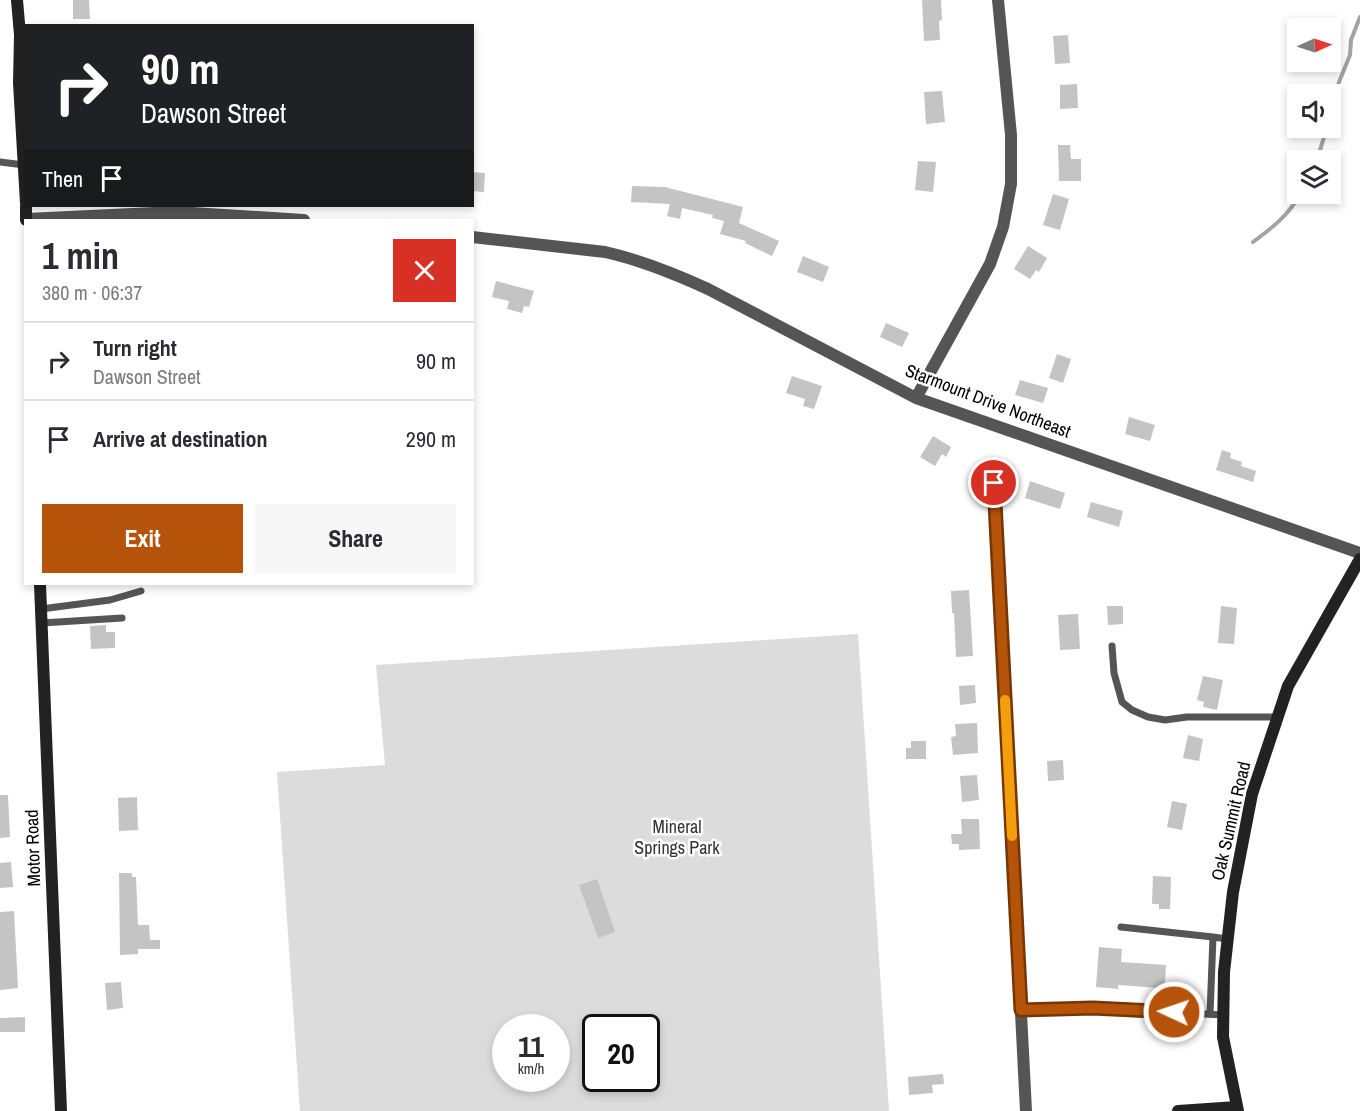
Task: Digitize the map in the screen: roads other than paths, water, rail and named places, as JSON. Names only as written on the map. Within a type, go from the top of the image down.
[{"type":"street","points":[[17,0],[23,36],[24,165]]},
{"type":"street","points":[[916,398],[990,264],[1003,227],[1011,184],[1011,135],[998,0]]},
{"type":"street","points":[[44,219],[154,213],[288,219]]},
{"type":"street","name":"Starmount Drive Northeast","points":[[474,237],[605,252],[673,273],[916,398],[1360,553]]},
{"type":"street","points":[[994,483],[1026,1111]]},
{"type":"street","name":"Oak Summit Road","points":[[1237,1109],[1223,1037],[1224,972],[1233,892],[1252,794],[1287,686],[1360,559]]},
{"type":"street","name":"Motor Road","points":[[40,585],[61,1111]]},
{"type":"street","points":[[1178,1111],[1237,1109]]},
{"type":"lane","points":[[0,162],[24,165]]},
{"type":"lane","points":[[41,609],[110,600],[141,591]]},
{"type":"lane","points":[[42,623],[122,618]]},
{"type":"lane","points":[[1112,646],[1114,673],[1122,702],[1132,710],[1148,717],[1166,720],[1187,717],[1277,717]]},
{"type":"lane","points":[[1121,927],[1227,939]]},
{"type":"lane","points":[[1210,1014],[1213,937]]},
{"type":"lane","points":[[1021,1010],[1093,1008],[1223,1015]]},
{"type":"waterway","points":[[1338,84],[1350,55],[1351,40],[1360,17]]},
{"type":"waterway","points":[[1320,150],[1324,138]]},
{"type":"waterway","points":[[1253,242],[1294,204]]},
{"type":"park label","name":"Mineral Springs Park","points":[[677,837]]}]
